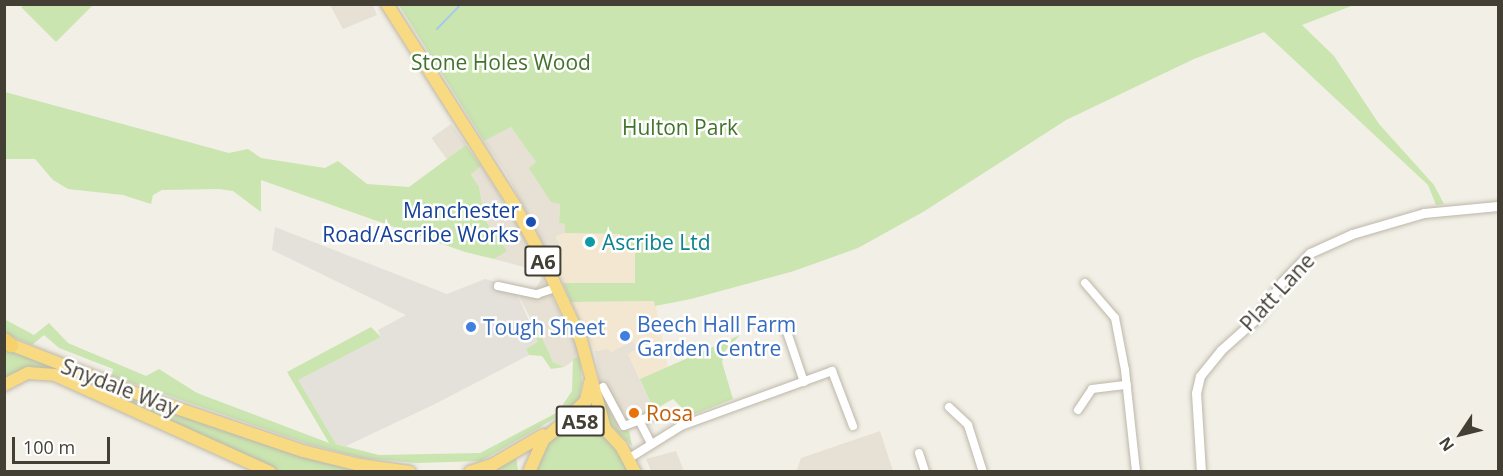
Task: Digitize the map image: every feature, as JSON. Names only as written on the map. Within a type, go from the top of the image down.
[{"type":"highway","name":"A6","points":[[387,4],[515,206],[581,340],[605,429]]},
{"type":"highway","name":"Snydale Way","points":[[7,342],[303,451],[360,465],[410,471]]},
{"type":"highway","name":"Snydale Way","points":[[4,386],[28,373],[45,372],[270,471]]},
{"type":"highway","name":"A6","points":[[557,427],[586,401],[590,373]]},
{"type":"highway","name":"A58","points":[[470,471],[492,465],[557,427],[584,422],[605,429],[628,459],[634,471]]},
{"type":"highway","name":"A58","points":[[530,471],[537,447],[557,427]]},
{"type":"street","name":"Platt Lane","points":[[1200,471],[1196,393],[1200,376],[1221,350],[1259,316],[1286,277],[1310,253],[1352,234],[1424,213],[1498,206]]},
{"type":"street","points":[[1085,284],[1115,318],[1127,385],[1136,471]]},
{"type":"street","points":[[498,286],[524,294],[542,294],[556,288]]},
{"type":"street","points":[[785,326],[804,382]]},
{"type":"street","points":[[628,459],[669,432],[728,406],[832,371],[853,426]]},
{"type":"street","points":[[1078,410],[1092,389],[1127,385]]},
{"type":"street","points":[[603,387],[621,424],[629,427],[654,415]]},
{"type":"street","points":[[949,407],[968,425],[983,471]]},
{"type":"street","points":[[640,422],[651,444]]},
{"type":"street","points":[[919,453],[925,471]]},
{"type":"shaded area","points":[[330,5],[373,5],[377,15],[343,29]]},
{"type":"shaded area","points":[[451,124],[466,145],[447,159],[432,138]]},
{"type":"shaded area","points":[[505,127],[511,127],[537,163],[530,168],[560,203],[559,223],[565,224],[565,233],[556,237],[563,251],[548,253],[506,173],[484,141]]},
{"type":"shaded area","points":[[481,166],[525,235],[539,271],[494,259],[506,251],[485,220],[479,187],[471,173]]},
{"type":"shaded area","points":[[275,227],[447,294],[485,279],[514,287],[539,343],[526,349],[529,355],[433,405],[346,446],[336,444],[297,380],[381,337],[378,330],[406,315],[272,250]]},
{"type":"shaded area","points":[[565,233],[620,234],[635,251],[635,283],[563,283],[548,253],[562,251],[556,236]]},
{"type":"shaded area","points":[[542,278],[579,351],[580,356],[564,367],[553,362],[514,287],[535,289]]},
{"type":"shaded area","name":"Beech Hall Farm Garden Centre","points":[[655,301],[668,368],[640,379],[628,354],[636,350],[633,340],[611,352],[608,349],[595,351],[571,302]]},
{"type":"shaded area","points":[[634,340],[636,350],[628,354],[658,418],[624,432],[615,424],[602,396],[595,351],[608,349],[611,352]]},
{"type":"shaded area","points":[[880,431],[893,471],[796,472],[801,458]]},
{"type":"shaded area","points":[[676,451],[684,471],[651,471],[646,459]]},
{"type":"green space","points":[[25,5],[93,5],[56,42],[21,7]]},
{"type":"green space","name":"Hulton Park","points":[[399,5],[1354,5],[1302,25],[1334,56],[1379,124],[1434,185],[1444,204],[1436,205],[1428,185],[1264,32],[1194,59],[1066,120],[923,212],[858,248],[794,271],[691,299],[655,306],[654,301],[571,302],[563,283],[635,283],[635,251],[620,251],[620,234],[565,233],[565,224],[559,223],[560,204],[551,202],[529,168],[536,162],[511,127],[484,141]]},
{"type":"green space","points":[[5,92],[229,153],[248,149],[261,158],[325,168],[338,161],[367,184],[409,187],[466,145],[481,166],[471,174],[479,187],[485,220],[507,251],[494,259],[465,252],[261,180],[261,212],[233,191],[219,189],[162,190],[153,195],[151,204],[123,195],[68,189],[53,180],[35,159],[5,159]]},
{"type":"green space","points":[[4,319],[34,335],[49,323],[68,343],[146,376],[159,369],[197,393],[329,443],[287,372],[371,327],[381,337],[298,380],[336,444],[379,455],[480,453],[558,412],[572,391],[573,359],[580,356],[582,382],[579,400],[571,409],[481,461],[416,463],[363,458],[308,444],[112,376],[113,369],[59,348],[44,335],[32,345],[11,336],[5,332]]},
{"type":"green space","points":[[534,321],[553,362],[564,367],[551,369],[542,356],[529,355],[526,349],[538,342],[530,322]]},
{"type":"green space","points":[[740,335],[725,351],[722,362],[733,399],[690,416],[673,399],[654,410],[640,379]]},
{"type":"green space","points":[[5,347],[105,386],[103,392],[23,370],[5,379]]},
{"type":"green space","points":[[107,387],[377,471],[279,471],[105,393]]},
{"type":"green space","points":[[605,403],[619,430],[629,431],[632,446],[611,426],[601,405]]},
{"type":"green space","points":[[575,427],[602,434],[617,449],[628,472],[535,472],[547,443],[564,429]]},
{"type":"green space","points":[[516,456],[518,471],[489,472]]},
{"type":"waterway","points":[[437,29],[461,4]]},
{"type":"place","name":"Manchester Road/Ascribe Works","points":[[531,222]]},
{"type":"place","name":"Ascribe Ltd","points":[[590,242]]},
{"type":"place","name":"Tough Sheet","points":[[471,327]]},
{"type":"place","name":"Beech Hall Farm Garden Centre","points":[[625,336]]},
{"type":"place","name":"Rosa","points":[[634,413]]},
{"type":"park label","name":"Stone Holes Wood","points":[[501,62]]}]
